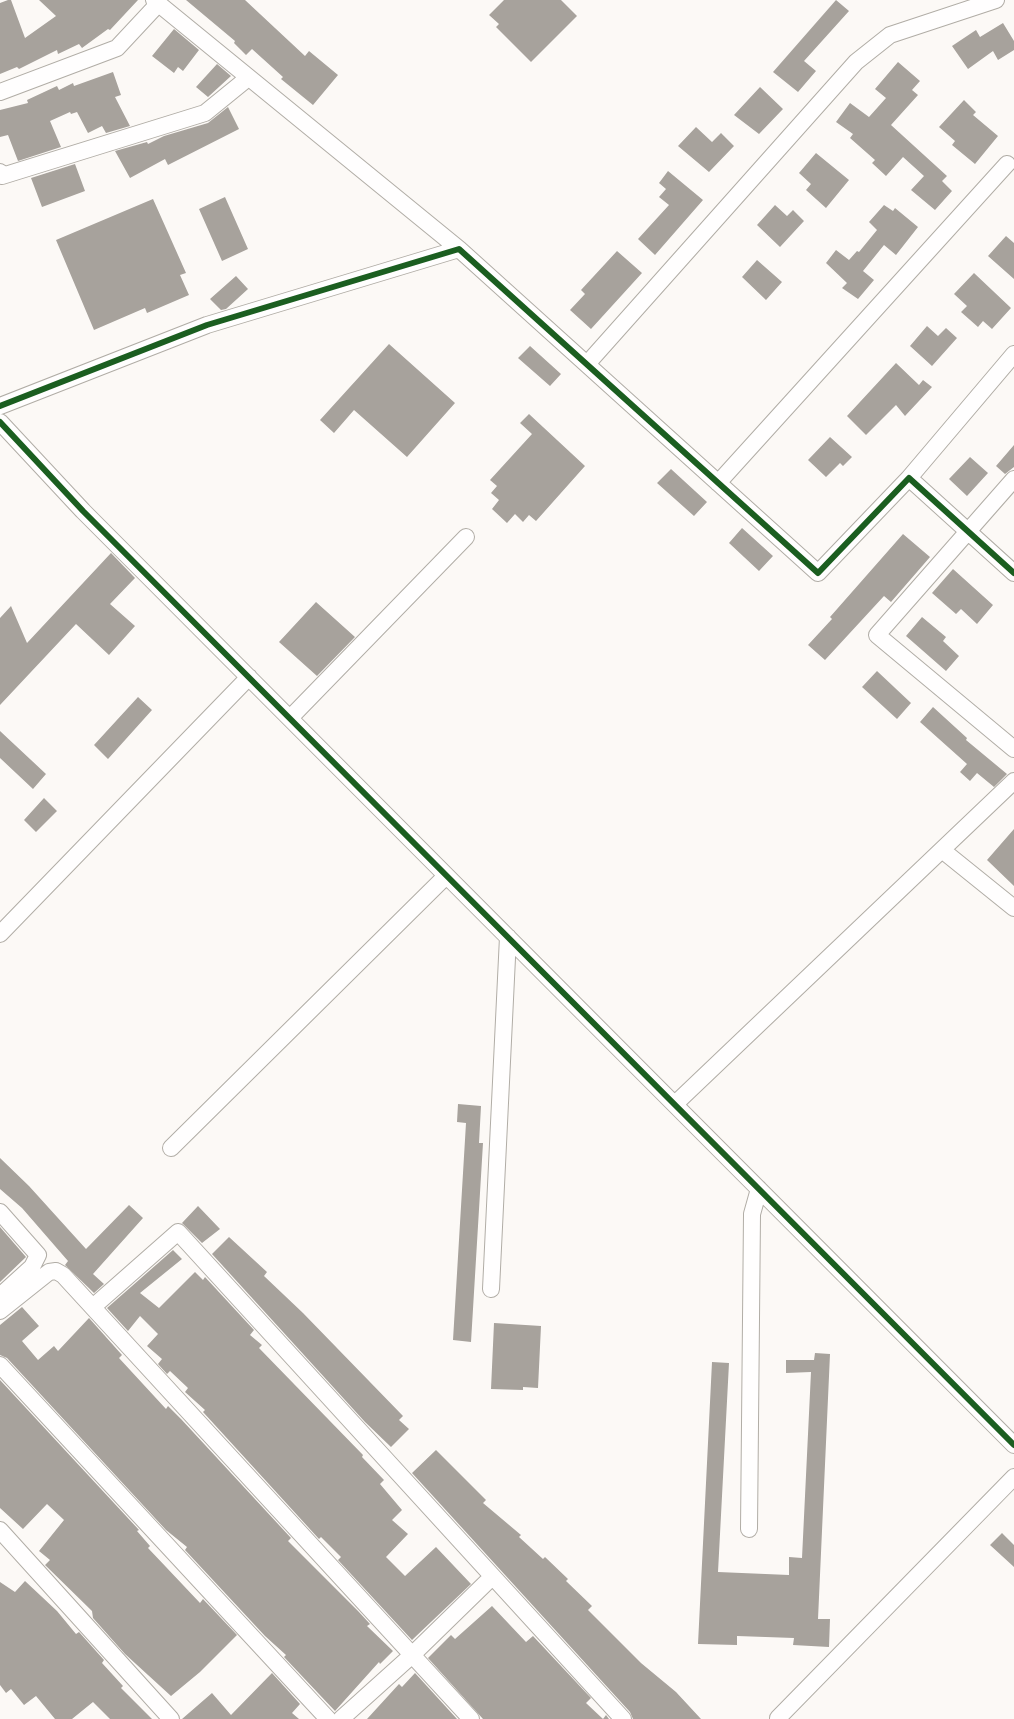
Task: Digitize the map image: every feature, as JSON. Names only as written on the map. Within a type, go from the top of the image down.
[{"type":"street","points":[[587,364],[856,62],[890,35],[996,0]]},
{"type":"street","points":[[0,92],[117,48],[156,2],[459,249],[818,573],[909,478],[1014,354]]},
{"type":"street","points":[[0,172],[2,176],[205,113],[248,78]]},
{"type":"street","points":[[718,483],[1007,164]]},
{"type":"street","points":[[0,406],[207,325],[459,249]]},
{"type":"street","points":[[0,422],[84,511],[248,677],[1014,1445]]},
{"type":"street","points":[[909,478],[1014,573]]},
{"type":"street","points":[[1011,490],[968,532],[877,635],[1014,748]]},
{"type":"street","points":[[290,718],[466,537]]},
{"type":"street","points":[[0,934],[248,677]]},
{"type":"street","points":[[675,1104],[1014,781]]},
{"type":"street","points":[[942,850],[1014,908]]},
{"type":"street","points":[[171,1148],[446,876]]},
{"type":"street","points":[[491,1289],[508,937]]},
{"type":"street","points":[[749,1529],[752,1214],[759,1189]]},
{"type":"street","points":[[0,1212],[38,1255],[32,1267],[0,1296]]},
{"type":"street","points":[[94,1306],[178,1232],[623,1719]]},
{"type":"street","points":[[0,1311],[49,1272],[56,1271],[63,1274],[411,1656],[471,1719]]},
{"type":"street","points":[[0,1365],[328,1719]]},
{"type":"street","points":[[778,1718],[1014,1477]]},
{"type":"street","points":[[0,1530],[171,1719]]},
{"type":"street","points":[[341,1719],[411,1656],[492,1576]]},
{"type":"building","points":[[11,0],[25,38],[56,16],[39,0],[138,0],[110,30],[108,29],[82,48],[79,44],[58,54],[57,50],[19,69],[17,67],[0,74],[0,3]]},
{"type":"building","points":[[186,0],[245,0],[305,56],[309,51],[338,75],[313,105],[281,79],[283,77],[252,49],[246,55],[234,43],[235,41]]},
{"type":"building","points":[[504,0],[561,0],[577,16],[531,62],[496,27],[499,24],[489,15]]},
{"type":"building","points":[[836,0],[849,11],[804,61],[816,71],[798,92],[773,72]]},
{"type":"building","points":[[1003,23],[1014,41],[1014,50],[998,60],[993,51],[968,69],[952,46],[976,30],[980,37]]},
{"type":"building","points":[[174,29],[199,50],[183,71],[178,67],[174,73],[152,56]]},
{"type":"building","points":[[898,62],[920,81],[912,90],[918,95],[891,125],[947,176],[942,181],[952,191],[935,210],[911,190],[924,176],[903,157],[886,176],[872,163],[875,160],[850,138],[853,134],[836,122],[850,103],[869,117],[886,98],[875,89]]},
{"type":"building","points":[[217,64],[231,76],[208,97],[196,87]]},
{"type":"building","points":[[113,72],[121,95],[115,97],[130,126],[106,133],[102,126],[88,133],[77,112],[71,114],[70,112],[50,121],[61,147],[18,161],[8,135],[0,137],[0,110],[28,103],[27,100],[57,86],[59,90],[73,83],[74,86]]},
{"type":"building","points":[[760,87],[783,109],[759,134],[734,115]]},
{"type":"building","points":[[964,100],[976,112],[973,115],[998,136],[975,164],[952,145],[955,141],[939,127]]},
{"type":"building","points":[[228,107],[239,129],[168,165],[165,159],[130,178],[115,151],[147,142],[148,144],[164,136],[208,123]]},
{"type":"building","points":[[696,127],[712,142],[721,133],[734,146],[709,172],[678,146]]},
{"type":"building","points":[[816,153],[849,180],[826,208],[806,190],[811,184],[799,173]]},
{"type":"building","points":[[75,164],[85,191],[42,207],[31,178]]},
{"type":"building","points":[[668,171],[703,200],[655,255],[638,239],[669,205],[659,197],[666,189],[659,183]]},
{"type":"building","points":[[225,197],[248,249],[222,261],[199,209]]},
{"type":"building","points":[[153,199],[186,273],[180,275],[189,295],[147,313],[145,308],[94,330],[56,240]]},
{"type":"building","points":[[775,205],[787,216],[793,210],[804,221],[780,247],[757,225]]},
{"type":"building","points":[[884,205],[893,211],[895,208],[918,227],[896,255],[884,245],[863,271],[874,280],[858,299],[842,288],[847,283],[826,263],[836,250],[849,260],[857,251],[859,252],[877,230],[869,222]]},
{"type":"building","points":[[1006,236],[1014,243],[1014,279],[988,256]]},
{"type":"building","points":[[617,251],[642,273],[591,329],[570,310],[585,294],[581,290]]},
{"type":"building","points":[[757,260],[782,282],[766,300],[742,277]]},
{"type":"building","points":[[974,273],[1011,308],[992,329],[983,321],[978,327],[961,312],[967,306],[954,294]]},
{"type":"building","points":[[236,276],[248,289],[226,309],[221,310],[210,299]]},
{"type":"building","points":[[927,326],[938,336],[946,328],[957,338],[932,366],[910,346]]},
{"type":"building","points":[[389,344],[455,403],[407,457],[354,410],[334,433],[320,420]]},
{"type":"building","points":[[530,346],[561,374],[550,386],[518,358]]},
{"type":"building","points":[[896,363],[919,385],[923,380],[932,387],[905,416],[896,405],[866,435],[847,416]]},
{"type":"building","points":[[529,414],[585,466],[536,521],[529,515],[523,522],[515,514],[507,523],[492,509],[499,500],[491,493],[497,486],[490,480],[532,434],[520,423]]},
{"type":"building","points":[[830,437],[852,457],[843,466],[840,463],[826,477],[808,460]]},
{"type":"building","points":[[1014,445],[1014,467],[1005,474],[996,466]]},
{"type":"building","points":[[970,457],[988,473],[967,496],[949,479]]},
{"type":"building","points":[[671,469],[707,502],[694,516],[657,483]]},
{"type":"building","points":[[742,528],[773,556],[759,571],[729,543]]},
{"type":"building","points":[[903,534],[930,557],[891,602],[884,596],[825,660],[808,645]]},
{"type":"building","points":[[111,553],[135,578],[110,604],[135,626],[109,655],[76,624],[0,705],[0,618],[11,606],[27,643]]},
{"type":"building","points":[[953,569],[993,605],[977,624],[961,609],[956,614],[932,593]]},
{"type":"building","points":[[316,602],[355,637],[317,676],[279,642]]},
{"type":"building","points":[[922,617],[946,637],[943,641],[959,656],[946,671],[906,636]]},
{"type":"building","points":[[877,671],[911,703],[897,719],[862,687]]},
{"type":"building","points":[[138,697],[152,710],[108,759],[94,745]]},
{"type":"building","points":[[933,707],[967,738],[966,740],[1007,774],[994,787],[977,773],[970,781],[960,772],[967,764],[920,722]]},
{"type":"building","points":[[0,731],[46,774],[33,789],[0,758]]},
{"type":"building","points":[[44,798],[57,811],[36,832],[24,820]]},
{"type":"building","points":[[1014,829],[1014,886],[987,860]]},
{"type":"building","points":[[458,1104],[481,1106],[479,1143],[483,1143],[471,1342],[453,1340],[466,1123],[457,1122]]},
{"type":"building","points":[[0,1158],[29,1186],[86,1249],[129,1205],[143,1218],[93,1274],[104,1284],[94,1293],[65,1265],[68,1261],[22,1208],[0,1189]]},
{"type":"building","points":[[198,1206],[220,1229],[202,1243],[182,1223]]},
{"type":"building","points":[[0,1227],[26,1257],[0,1282]]},
{"type":"building","points":[[229,1237],[267,1272],[264,1276],[303,1313],[403,1416],[399,1420],[409,1429],[391,1447],[365,1422],[212,1254]]},
{"type":"building","points":[[173,1250],[182,1259],[140,1293],[159,1308],[195,1272],[203,1280],[205,1277],[254,1330],[250,1335],[262,1345],[259,1348],[363,1455],[362,1457],[384,1480],[380,1484],[402,1510],[392,1520],[408,1534],[386,1557],[405,1576],[436,1547],[471,1584],[412,1640],[338,1560],[341,1557],[321,1537],[319,1539],[203,1412],[205,1410],[185,1392],[188,1388],[170,1371],[167,1374],[158,1364],[162,1359],[147,1346],[158,1334],[140,1316],[128,1331],[107,1308]]},
{"type":"building","points":[[22,1307],[39,1326],[22,1341],[38,1360],[54,1346],[58,1351],[89,1318],[122,1355],[119,1358],[166,1409],[168,1406],[181,1419],[291,1538],[288,1541],[358,1611],[370,1624],[367,1626],[393,1651],[380,1664],[379,1662],[335,1711],[284,1657],[286,1655],[265,1636],[185,1550],[187,1547],[166,1530],[7,1358],[0,1355],[0,1325]]},
{"type":"building","points":[[494,1323],[541,1326],[538,1388],[523,1387],[523,1390],[491,1389]]},
{"type":"building","points":[[815,1353],[830,1354],[818,1619],[830,1619],[829,1647],[793,1645],[794,1638],[737,1636],[737,1645],[698,1644],[712,1362],[729,1363],[718,1572],[789,1575],[789,1557],[802,1558],[811,1372],[786,1373],[786,1360],[814,1360]]},
{"type":"building","points":[[0,1380],[139,1530],[137,1531],[150,1546],[148,1548],[200,1603],[203,1599],[237,1635],[200,1672],[171,1696],[125,1654],[93,1618],[92,1611],[45,1565],[50,1560],[39,1551],[64,1520],[47,1504],[23,1529],[0,1508]]},
{"type":"building","points":[[436,1450],[486,1500],[483,1503],[521,1535],[519,1537],[543,1559],[545,1557],[568,1579],[566,1581],[592,1606],[588,1610],[641,1663],[676,1692],[701,1719],[633,1719],[630,1712],[412,1473]]},
{"type":"building","points":[[1002,1533],[1014,1545],[1014,1567],[990,1545]]},
{"type":"building","points":[[25,1581],[57,1611],[76,1634],[79,1632],[104,1660],[102,1663],[123,1686],[121,1688],[152,1719],[110,1719],[93,1702],[72,1719],[55,1719],[36,1696],[24,1705],[11,1689],[6,1693],[0,1685],[0,1582],[15,1592]]},
{"type":"building","points":[[492,1606],[526,1642],[533,1636],[591,1698],[586,1703],[603,1719],[483,1719],[428,1658],[451,1635],[455,1639]]},
{"type":"building","points":[[272,1673],[300,1704],[292,1713],[299,1719],[182,1719],[212,1693],[231,1715]]},
{"type":"building","points":[[415,1673],[457,1719],[367,1719],[399,1684],[402,1687]]},
{"type":"cycle path","points":[[0,406],[207,325],[459,249],[818,573],[909,478],[1014,573]]},
{"type":"cycle path","points":[[0,422],[83,511],[1014,1445]]}]
